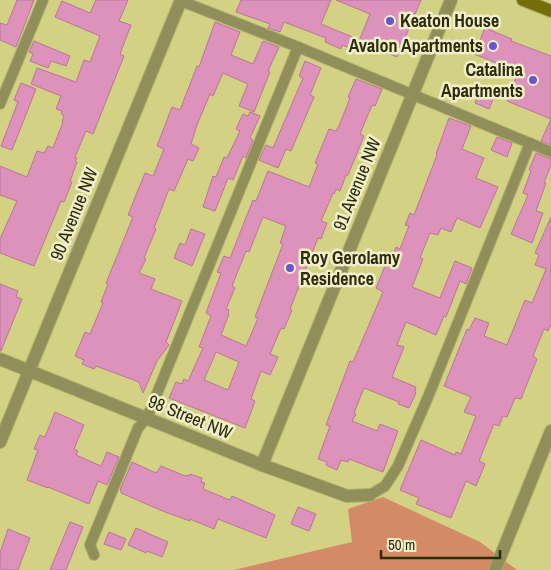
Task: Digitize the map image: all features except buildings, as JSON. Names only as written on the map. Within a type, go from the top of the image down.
[{"type":"main road","points":[[523,0],[551,11]]},
{"type":"street","name":"90 Avenue NW","points":[[0,442],[181,0]]},
{"type":"street","name":"91 Avenue NW","points":[[262,465],[451,0]]},
{"type":"street","name":"98 Street NW","points":[[0,359],[262,465],[347,496],[370,496]]},
{"type":"street","points":[[495,570],[551,431]]},
{"type":"lane","points":[[0,104],[43,0]]},
{"type":"lane","points":[[181,0],[551,152]]},
{"type":"lane","points":[[94,555],[90,545],[138,428],[147,418],[298,47]]},
{"type":"lane","points":[[370,496],[385,486],[398,466],[428,397],[530,143]]},
{"type":"shaded area","points":[[383,497],[480,542],[517,570],[234,570],[352,542],[348,509]]},
{"type":"place","name":"Keaton House","points":[[390,21]]},
{"type":"place","name":"Avalon Apartments","points":[[493,46]]},
{"type":"place","name":"Catalina Apartments","points":[[533,80]]},
{"type":"place","name":"Roy Gerolamy Residence","points":[[290,268]]}]
